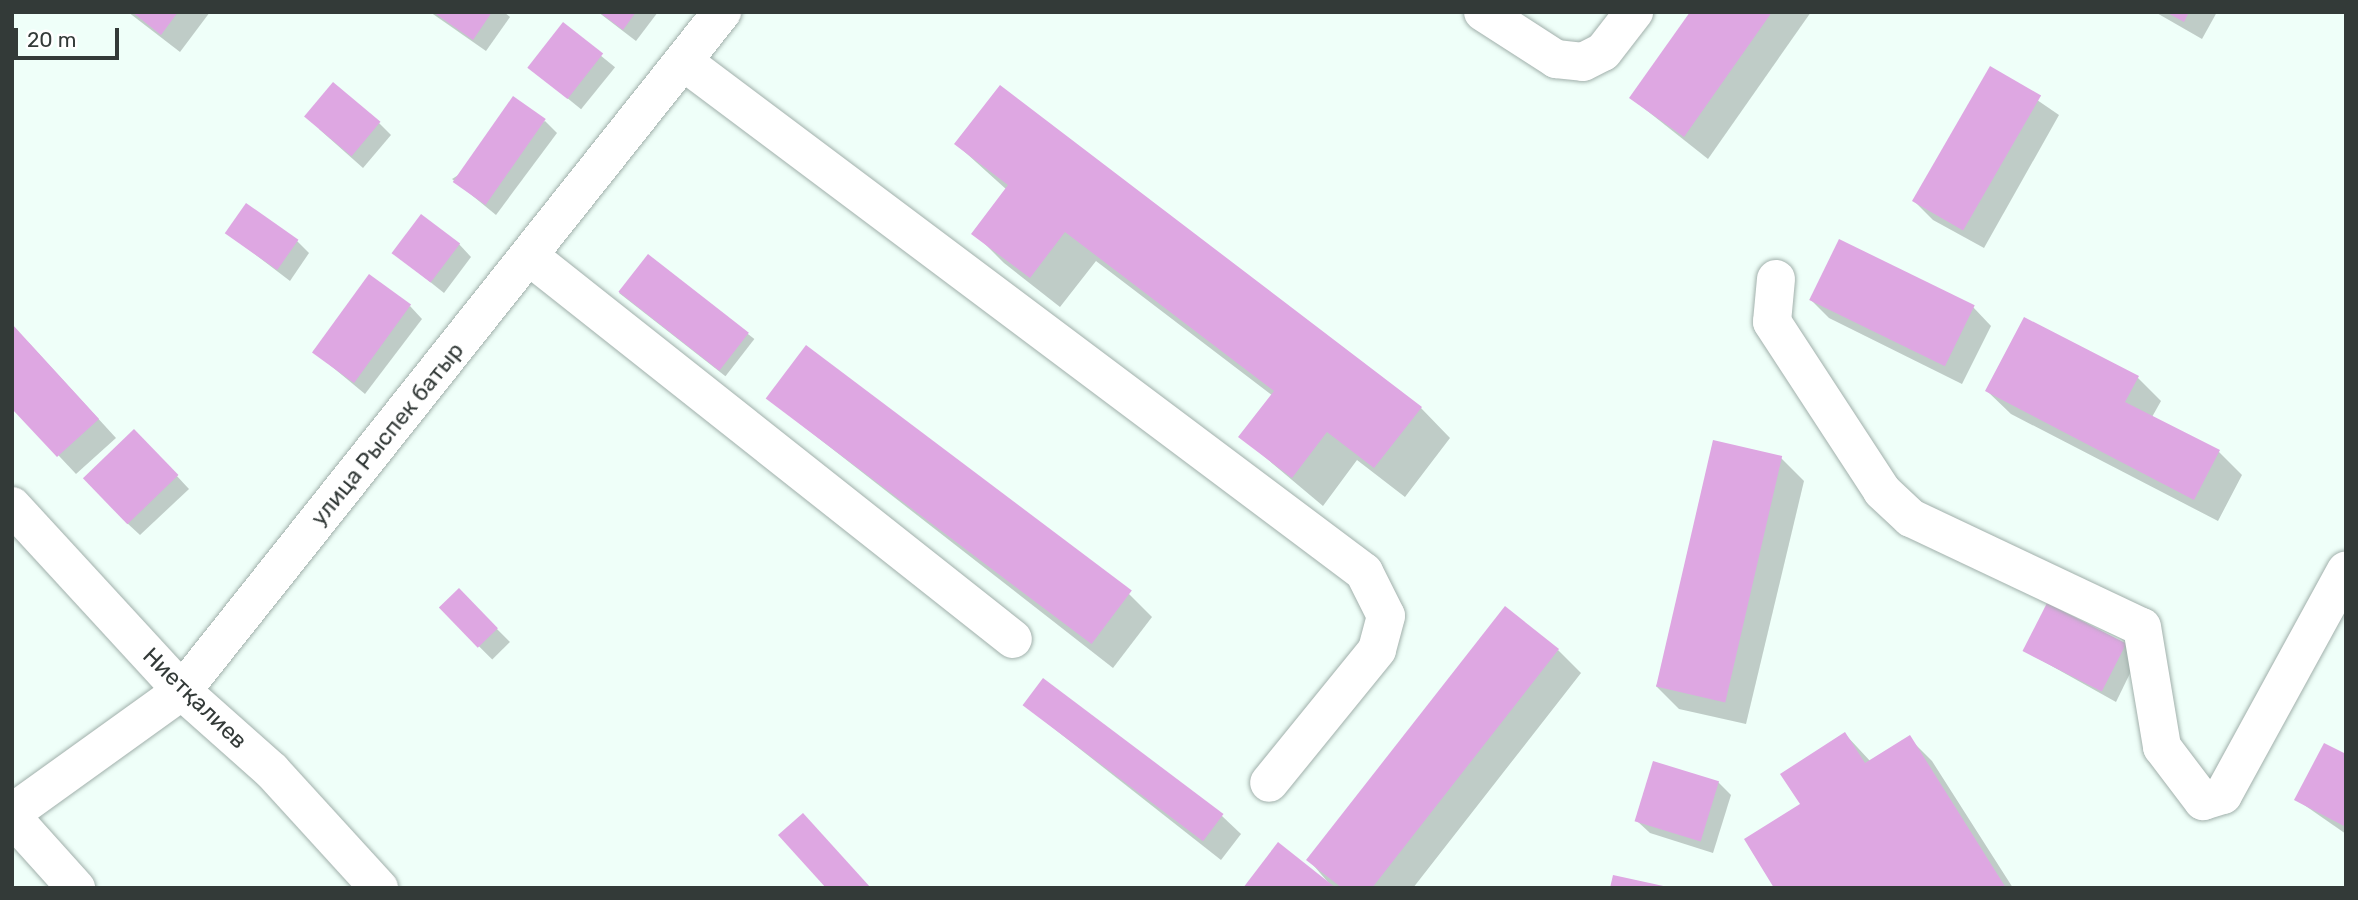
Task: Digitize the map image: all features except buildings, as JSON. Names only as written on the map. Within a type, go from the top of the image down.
[{"type":"street","name":"улица Рыспек батыр","points":[[12,815],[182,691],[722,12]]},
{"type":"street","points":[[1483,12],[1556,60],[1583,62],[1604,52],[1634,12]]},
{"type":"street","points":[[684,62],[1364,572],[1386,615],[1377,650],[1269,783]]},
{"type":"street","points":[[529,256],[1013,639]]},
{"type":"street","points":[[1776,279],[1772,322],[1882,491],[1911,518],[1945,536],[2142,627],[2162,747],[2203,801],[2223,795],[2346,570]]},
{"type":"street","name":"Ниетқалиев","points":[[12,506],[182,691],[272,771],[379,888]]},
{"type":"street","points":[[12,815],[76,888]]}]
